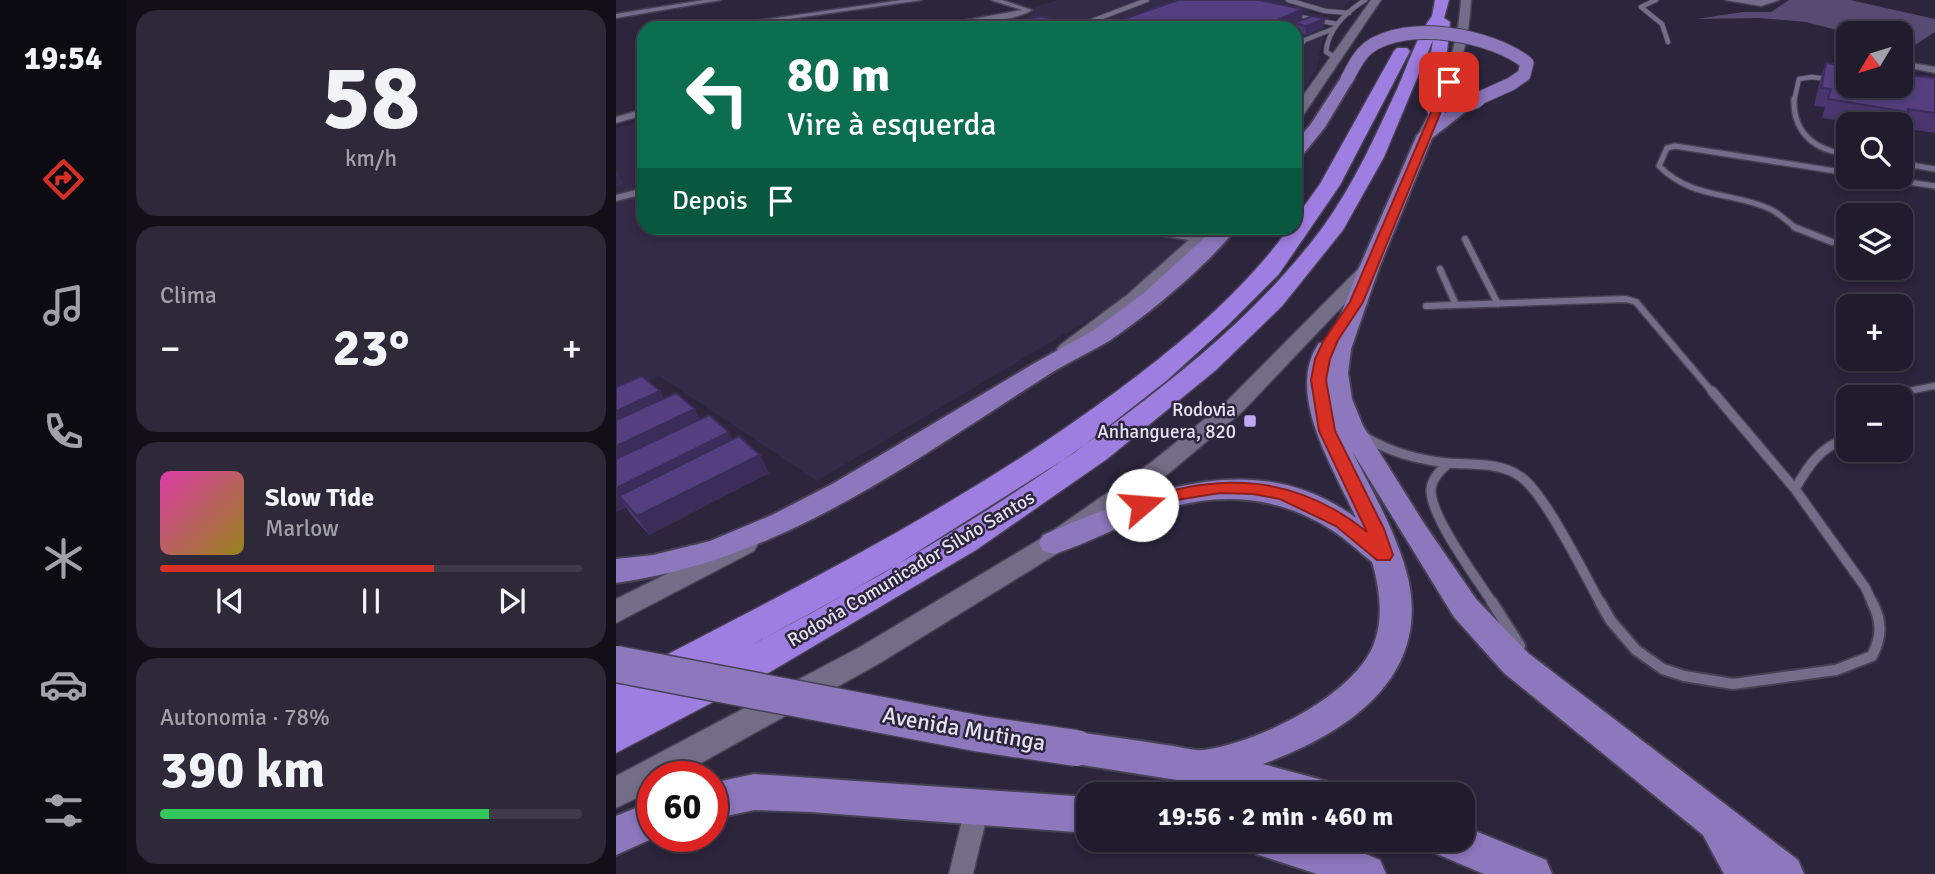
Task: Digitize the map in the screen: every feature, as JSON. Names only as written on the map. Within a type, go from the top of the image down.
[{"type":"highway","points":[[1435,5],[1444,25],[1434,90],[1436,114]]},
{"type":"highway","name":"Rodovia Comunicador Silvio Santos","points":[[1302,226],[1347,155],[1416,24],[1435,5]]},
{"type":"highway","name":"Rodovia Comunicador Silvio Santos","points":[[616,735],[880,591],[1018,508],[1096,455],[1222,352],[1254,323],[1308,263],[1335,227],[1373,158],[1433,24],[1435,5]]},
{"type":"highway","name":"Rodovia Comunicador Silvio Santos","points":[[616,699],[858,571],[1063,446],[1166,368],[1271,268],[1296,235]]},
{"type":"main road","points":[[1302,106],[1376,0]]},
{"type":"main road","points":[[1466,0],[1462,42],[1436,114],[1369,268],[1339,349],[1336,373],[1340,399],[1350,426],[1415,533],[1465,608],[1516,663],[1784,874]]},
{"type":"main road","points":[[1302,145],[1317,127],[1361,55],[1372,45],[1397,37],[1458,37],[1495,43],[1520,55],[1527,63],[1524,75],[1511,84],[1468,103],[1457,110],[1441,128],[1425,135]]},
{"type":"main road","points":[[616,612],[769,531],[964,421],[1045,366],[1134,299],[1204,235]]},
{"type":"main road","points":[[1045,366],[1100,337],[1135,312],[1190,265],[1219,235]]},
{"type":"main road","points":[[616,793],[870,655],[1054,543],[1161,467],[1235,406],[1369,268]]},
{"type":"main road","points":[[1202,767],[1248,755],[1316,726],[1345,705],[1377,673],[1390,648],[1396,614],[1393,582],[1375,529],[1327,431],[1318,380],[1322,359],[1342,321],[1356,302]]},
{"type":"main road","points":[[1054,543],[1168,496],[1220,487],[1253,488],[1283,494],[1312,505],[1342,521],[1384,555]]},
{"type":"main road","points":[[616,570],[701,556],[769,531]]},
{"type":"main road","name":"Avenida Mutinga","points":[[616,664],[967,731],[1202,767],[1263,782]]},
{"type":"main road","points":[[728,798],[754,792],[799,793],[1076,814]]},
{"type":"main road","points":[[1716,822],[1747,874]]},
{"type":"main road","points":[[616,836],[637,826]]},
{"type":"main road","points":[[1475,850],[1531,874]]},
{"type":"main road","points":[[1312,852],[1366,874]]},
{"type":"street","points":[[616,16],[718,0],[720,9]]},
{"type":"street","points":[[754,21],[918,0]]},
{"type":"street","points":[[971,21],[1027,12],[1027,7],[995,0]]},
{"type":"street","points":[[1729,0],[1767,4],[1775,0]]},
{"type":"street","points":[[1913,66],[1935,70]]},
{"type":"street","points":[[616,120],[637,114]]},
{"type":"street","points":[[616,198],[637,193]]},
{"type":"street","points":[[961,874],[977,808]]},
{"type":"lane","points":[[1092,21],[1147,0]]},
{"type":"lane","points":[[1288,0],[1325,11],[1349,13]]},
{"type":"lane","points":[[1298,3],[1309,0]]},
{"type":"lane","points":[[1337,58],[1325,50],[1335,27],[1365,0]]},
{"type":"lane","points":[[1656,0],[1641,7],[1646,14],[1663,23],[1668,29],[1668,42]]},
{"type":"lane","points":[[1283,13],[1335,27]]},
{"type":"lane","points":[[1302,43],[1335,27]]},
{"type":"lane","points":[[1836,80],[1812,77],[1799,79],[1792,101],[1794,118],[1814,145],[1836,151]]},
{"type":"lane","points":[[1832,242],[1797,229],[1771,209],[1694,190],[1670,177],[1659,166],[1667,148],[1675,146],[1836,171]]},
{"type":"lane","points":[[1913,165],[1935,169]]},
{"type":"lane","points":[[1913,183],[1935,186]]},
{"type":"lane","points":[[1465,239],[1498,304]]},
{"type":"lane","points":[[1440,269],[1456,305]]},
{"type":"lane","points":[[1350,426],[1374,443],[1394,452],[1449,463],[1492,467],[1515,473],[1526,481],[1538,494],[1612,621],[1636,650],[1663,669],[1684,676],[1732,684],[1836,670],[1871,656],[1880,641],[1879,616],[1866,587],[1795,489],[1636,302],[1623,296],[1597,300],[1426,306]]},
{"type":"lane","points":[[1913,390],[1934,386]]},
{"type":"lane","points":[[1795,489],[1811,459],[1836,442]]},
{"type":"lane","points":[[1449,463],[1436,473],[1432,481],[1429,492],[1434,510],[1511,634],[1551,692]]},
{"type":"shaded area","points":[[1059,0],[1351,0],[1343,9],[1319,8],[1308,12],[1330,18],[1315,24],[1325,27],[1317,67],[1302,93],[1302,21],[1002,21],[1029,17],[1033,7]]},
{"type":"shaded area","points":[[1789,0],[1850,0],[1935,19],[1935,32],[1913,46],[1913,21],[1836,21],[1836,30],[1806,22],[1759,18],[1696,19],[1743,12],[1771,12]]},
{"type":"shaded area","points":[[637,122],[637,235],[1191,235],[1123,299],[817,481],[659,376],[616,396],[616,128]]},
{"type":"building","points":[[1178,0],[1259,0],[1303,9],[1275,21],[1118,21]]},
{"type":"building","points":[[1040,16],[1059,21],[1024,21]]},
{"type":"building","points":[[1313,16],[1325,19],[1306,26],[1299,21]]},
{"type":"building","points":[[1826,63],[1836,64],[1836,98],[1913,98],[1913,75],[1935,78],[1935,113],[1908,109],[1908,112],[1828,99],[1831,89],[1821,88]]},
{"type":"building","points":[[642,376],[660,391],[616,411],[616,387]]},
{"type":"building","points":[[676,393],[695,409],[616,446],[616,420]]},
{"type":"building","points":[[709,415],[729,432],[616,488],[616,459]]},
{"type":"building","points":[[739,436],[760,455],[637,516],[619,496]]},
{"type":"place","name":"Rodovia Anhanguera, 820","points":[[1250,421]]},
{"type":"route","points":[[1142,505],[1198,489],[1220,487],[1253,488],[1283,494],[1342,521],[1384,555],[1347,468],[1327,431],[1318,380],[1322,359],[1342,321],[1356,302],[1449,82]]}]
